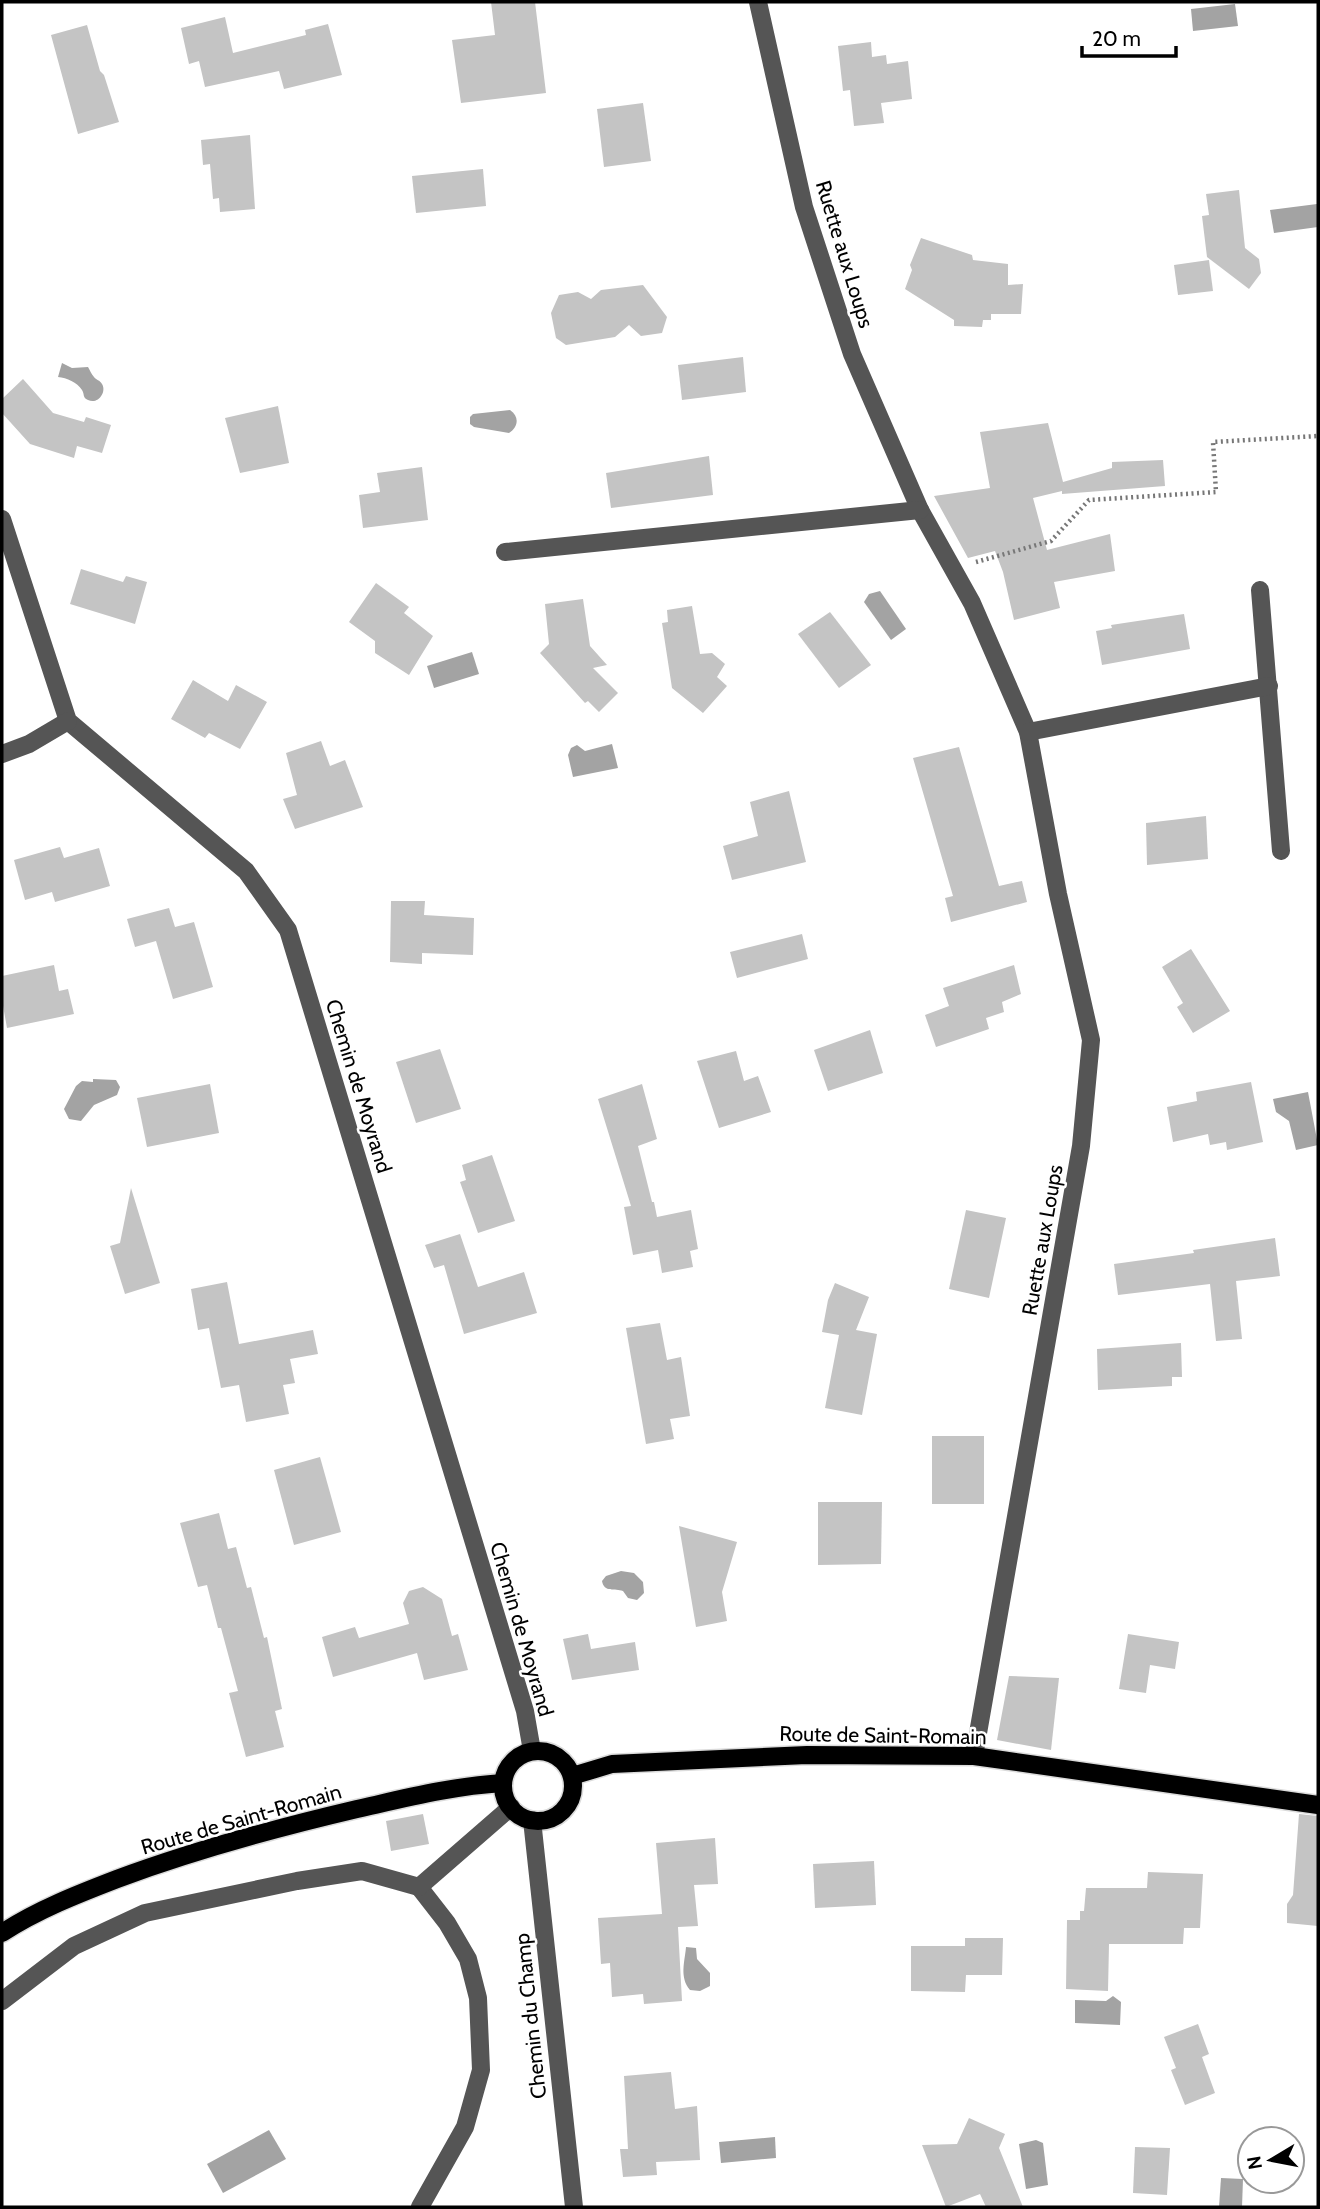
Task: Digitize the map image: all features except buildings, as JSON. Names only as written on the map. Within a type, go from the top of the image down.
[{"type":"main road","points":[[532,1751],[544,1751],[557,1756],[572,1776],[573,1790],[568,1804],[559,1814],[546,1820],[532,1820],[520,1816],[505,1796],[503,1783],[508,1769],[518,1757],[532,1751]]},
{"type":"main road","name":"Route de Saint-Romain","points":[[572,1776],[612,1764],[807,1755],[974,1756],[1318,1805]]},
{"type":"main road","name":"Route de Saint-Romain","points":[[2,1933],[79,1894],[171,1859],[300,1822],[460,1786],[503,1783]]},
{"type":"street","name":"Ruette aux Loups","points":[[758,2],[804,207],[852,354],[920,510],[972,603],[1028,732],[1058,894],[1091,1040],[1081,1146],[974,1756]]},
{"type":"street","points":[[505,552],[920,510]]},
{"type":"street","points":[[2,519],[68,720],[29,744],[2,754]]},
{"type":"street","points":[[1261,590],[1281,851]]},
{"type":"street","points":[[1028,732],[1269,686]]},
{"type":"street","name":"Chemin de Moyrand","points":[[68,720],[246,871],[288,930],[525,1711],[532,1751]]},
{"type":"street","points":[[419,1886],[511,1807]]},
{"type":"street","name":"Chemin du Champ","points":[[532,1820],[574,2207]]},
{"type":"street","points":[[2,2001],[74,1945],[145,1913],[297,1881],[362,1871],[419,1886],[447,1923],[468,1959],[478,1998],[481,2070],[465,2127],[420,2207]]},
{"type":"path","points":[[953,569],[1051,541],[1089,500],[1216,492],[1213,442],[1318,436]]},
{"type":"shaded area","points":[[1235,4],[1238,26],[1193,31],[1191,9]]},
{"type":"shaded area","points":[[1317,204],[1318,227],[1274,233],[1270,210]]},
{"type":"shaded area","points":[[62,363],[72,368],[88,367],[102,384],[101,397],[95,401],[88,400],[77,385],[58,377]]},
{"type":"shaded area","points":[[510,410],[517,422],[509,433],[470,424],[473,414]]},
{"type":"shaded area","points":[[880,591],[906,629],[891,640],[864,602],[869,594]]},
{"type":"shaded area","points":[[472,652],[479,674],[434,688],[427,666]]},
{"type":"shaded area","points":[[612,744],[618,768],[573,777],[568,755],[571,748],[577,745],[585,751]]},
{"type":"shaded area","points":[[93,1079],[116,1080],[120,1087],[117,1095],[94,1105],[81,1121],[69,1119],[64,1109],[76,1086],[82,1081],[93,1082]]},
{"type":"shaded area","points":[[1308,1092],[1318,1145],[1296,1150],[1289,1121],[1276,1112],[1273,1099]]},
{"type":"shaded area","points":[[621,1571],[634,1573],[643,1582],[644,1593],[637,1600],[628,1598],[623,1591],[607,1589],[603,1585],[602,1581],[606,1576]]},
{"type":"shaded area","points":[[686,1947],[696,1948],[697,1959],[710,1973],[710,1986],[700,1991],[690,1990],[685,1980]]},
{"type":"shaded area","points":[[1113,1996],[1121,2002],[1120,2025],[1075,2023],[1075,2000],[1106,2001]]},
{"type":"shaded area","points":[[269,2130],[286,2159],[223,2193],[207,2164]]},
{"type":"shaded area","points":[[775,2137],[776,2158],[721,2163],[719,2142]]},
{"type":"shaded area","points":[[1036,2140],[1043,2143],[1048,2185],[1026,2189],[1019,2144]]},
{"type":"shaded area","points":[[1221,2178],[1236,2179],[1236,2195],[1242,2195],[1242,2207],[1219,2207]]}]
